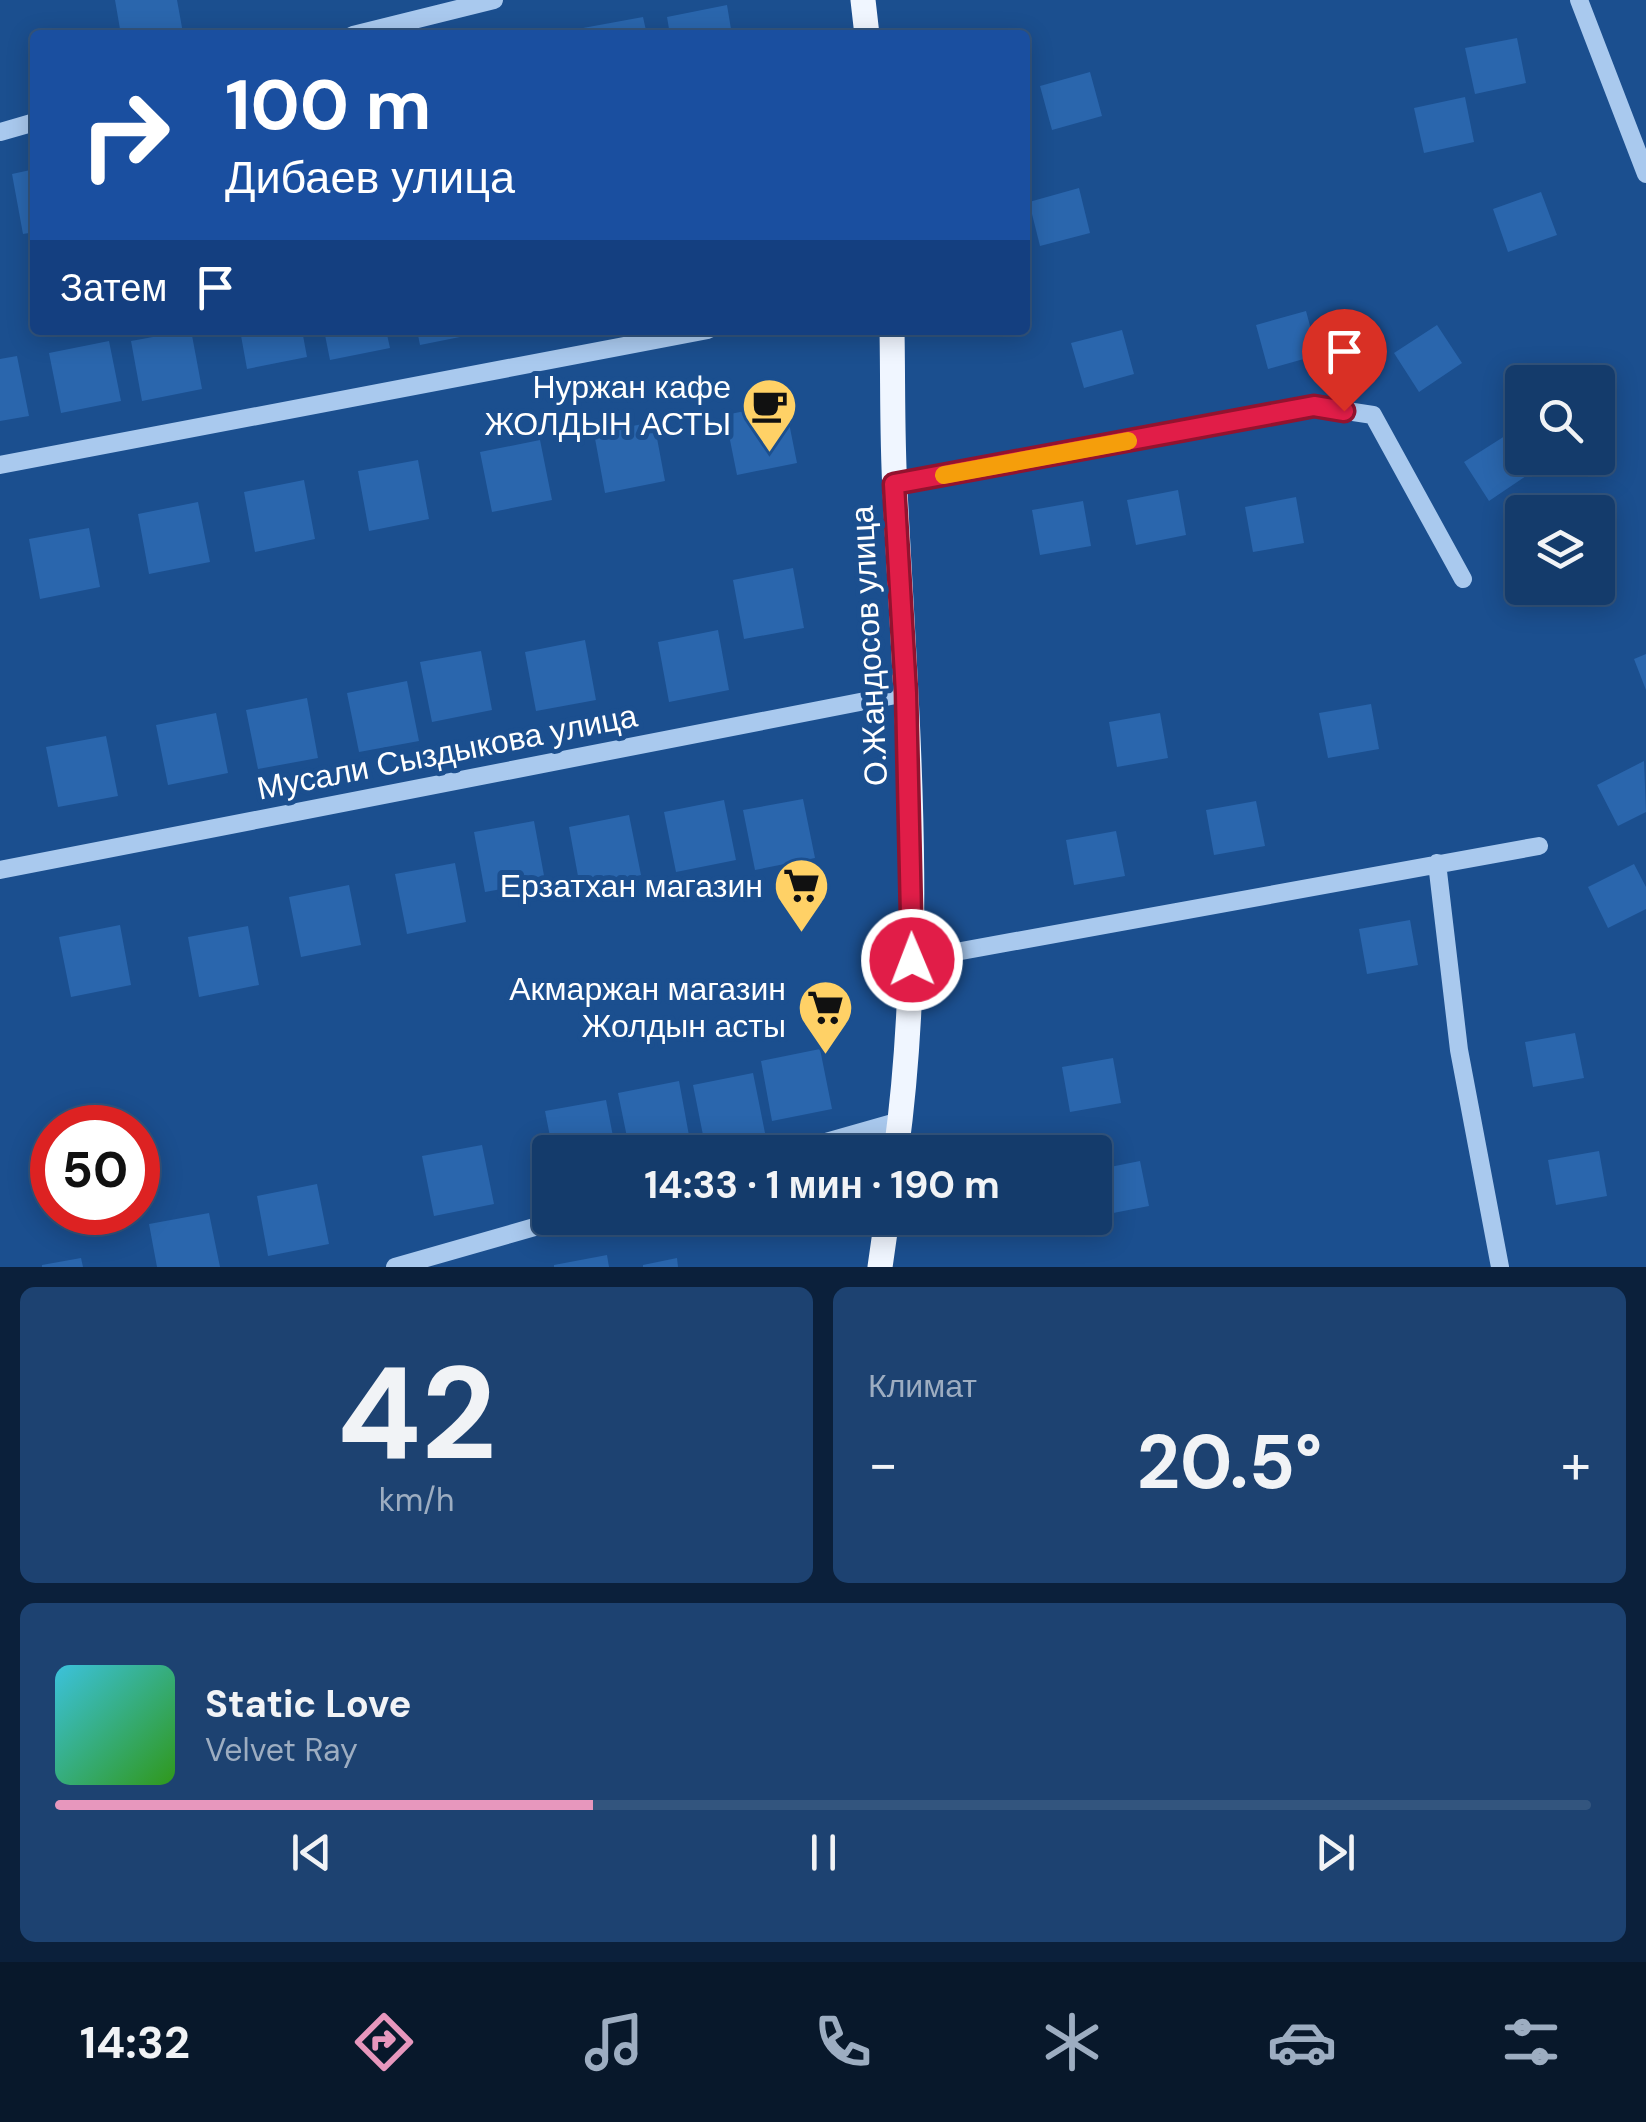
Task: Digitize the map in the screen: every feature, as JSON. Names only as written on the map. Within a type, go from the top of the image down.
[{"type":"main road","points":[[864,0],[867,30]]},
{"type":"main road","name":"О.Жандосов улица","points":[[892,335],[912,960],[898,1135]]},
{"type":"main road","points":[[880,1267],[885,1235]]},
{"type":"street","points":[[373,30],[494,0]]},
{"type":"street","points":[[1579,0],[1646,174]]},
{"type":"street","points":[[0,132],[30,123]]},
{"type":"street","points":[[0,465],[682,335]]},
{"type":"street","points":[[894,484],[1314,406],[1373,416],[1463,579]]},
{"type":"street","name":"Мусали Сыздыкова улица","points":[[0,870],[906,693]]},
{"type":"street","points":[[912,960],[1539,846]]},
{"type":"street","points":[[1437,864],[1459,1050],[1500,1267]]},
{"type":"street","points":[[851,1135],[900,1121]]},
{"type":"street","points":[[395,1267],[532,1228]]},
{"type":"building","points":[[115,0],[177,0],[182,30],[120,30]]},
{"type":"building","points":[[727,5],[731,30],[669,30],[667,17]]},
{"type":"building","points":[[643,17],[646,30],[583,30]]},
{"type":"building","points":[[1517,38],[1526,83],[1475,94],[1465,48]]},
{"type":"building","points":[[1090,72],[1102,116],[1052,130],[1040,86]]},
{"type":"building","points":[[1465,97],[1474,142],[1424,153],[1414,108]]},
{"type":"building","points":[[30,170],[30,233],[23,234],[12,174]]},
{"type":"building","points":[[1079,188],[1090,233],[1040,246],[1030,202]]},
{"type":"building","points":[[1541,192],[1557,235],[1508,252],[1493,209]]},
{"type":"building","points":[[1306,311],[1318,355],[1268,369],[1256,325]]},
{"type":"building","points":[[1437,325],[1462,363],[1419,392],[1394,353]]},
{"type":"building","points":[[1122,330],[1134,374],[1084,388],[1071,343]]},
{"type":"building","points":[[192,335],[202,389],[142,401],[131,341]]},
{"type":"building","points":[[241,335],[303,335],[307,357],[247,369]]},
{"type":"building","points":[[325,335],[387,335],[390,348],[330,360]]},
{"type":"building","points":[[418,335],[470,335],[420,345]]},
{"type":"building","points":[[109,341],[121,401],[61,413],[49,353]]},
{"type":"building","points":[[17,356],[29,416],[0,421],[0,359]]},
{"type":"building","points":[[785,403],[797,463],[737,475],[725,415]]},
{"type":"building","points":[[654,422],[665,481],[605,493],[594,433]]},
{"type":"building","points":[[1505,436],[1505,475],[1528,475],[1489,501],[1464,462]]},
{"type":"building","points":[[540,440],[552,500],[492,512],[480,452]]},
{"type":"building","points":[[418,460],[429,519],[369,531],[358,471]]},
{"type":"building","points":[[304,480],[315,539],[255,552],[244,492]]},
{"type":"building","points":[[1178,490],[1186,535],[1136,545],[1127,500]]},
{"type":"building","points":[[1296,497],[1304,543],[1253,552],[1245,507]]},
{"type":"building","points":[[1083,501],[1091,546],[1040,555],[1032,510]]},
{"type":"building","points":[[198,502],[210,562],[149,574],[138,514]]},
{"type":"building","points":[[89,528],[100,587],[40,599],[29,539]]},
{"type":"building","points":[[793,568],[804,628],[744,639],[733,580]]},
{"type":"building","points":[[718,630],[729,690],[669,702],[658,642]]},
{"type":"building","points":[[585,640],[596,700],[536,711],[525,652]]},
{"type":"building","points":[[481,651],[492,710],[432,722],[420,662]]},
{"type":"building","points":[[1646,654],[1646,690],[1634,659]]},
{"type":"building","points":[[407,681],[419,741],[359,752],[347,693]]},
{"type":"building","points":[[307,698],[318,758],[258,769],[246,710]]},
{"type":"building","points":[[1371,704],[1379,749],[1328,758],[1319,713]]},
{"type":"building","points":[[216,713],[228,773],[168,785],[156,725]]},
{"type":"building","points":[[1160,713],[1168,758],[1117,767],[1109,722]]},
{"type":"building","points":[[106,736],[118,796],[58,807],[46,747]]},
{"type":"building","points":[[1644,761],[1646,812],[1618,826],[1597,785]]},
{"type":"building","points":[[803,799],[815,858],[755,870],[743,810]]},
{"type":"building","points":[[724,800],[736,860],[676,872],[664,812]]},
{"type":"building","points":[[1256,801],[1265,846],[1214,855],[1206,810]]},
{"type":"building","points":[[629,815],[641,875],[580,887],[569,827]]},
{"type":"building","points":[[534,821],[545,881],[485,892],[474,832]]},
{"type":"building","points":[[1116,831],[1125,876],[1074,885],[1066,840]]},
{"type":"building","points":[[455,863],[466,922],[407,934],[395,874]]},
{"type":"building","points":[[1634,864],[1646,887],[1646,909],[1608,928],[1588,887]]},
{"type":"building","points":[[349,885],[361,945],[301,957],[289,897]]},
{"type":"building","points":[[1410,920],[1418,965],[1367,974],[1359,929]]},
{"type":"building","points":[[120,925],[131,985],[71,997],[59,937]]},
{"type":"building","points":[[248,926],[259,985],[199,997],[188,937]]},
{"type":"building","points":[[1575,1033],[1584,1078],[1533,1087],[1525,1042]]},
{"type":"building","points":[[820,1049],[832,1109],[772,1121],[761,1061]]},
{"type":"building","points":[[1113,1058],[1121,1103],[1070,1112],[1062,1067]]},
{"type":"building","points":[[753,1073],[765,1133],[703,1135],[693,1085]]},
{"type":"building","points":[[679,1081],[689,1135],[627,1135],[618,1093]]},
{"type":"building","points":[[606,1100],[613,1135],[550,1135],[545,1111]]},
{"type":"building","points":[[482,1145],[494,1204],[434,1216],[422,1156]]},
{"type":"building","points":[[1599,1151],[1607,1196],[1556,1205],[1548,1160]]},
{"type":"building","points":[[1140,1161],[1149,1206],[1112,1213],[1112,1167]]},
{"type":"building","points":[[317,1184],[329,1244],[268,1256],[257,1196]]},
{"type":"building","points":[[209,1213],[220,1267],[157,1267],[151,1235],[160,1235],[160,1222]]},
{"type":"building","points":[[607,1255],[609,1267],[554,1267],[554,1265]]},
{"type":"building","points":[[81,1258],[83,1267],[42,1267],[42,1265]]},
{"type":"building","points":[[677,1258],[678,1267],[643,1267],[643,1265]]},
{"type":"slow traffic","points":[[944,475],[1128,441]]},
{"type":"place","name":"Нуржан кафе ЖОЛДЫН АСТЫ","points":[[770,454]]},
{"type":"place","name":"Ерзатхан магазин","points":[[802,935]]},
{"type":"place","name":"Акмаржан магазин Жолдын асты","points":[[825,1056]]},
{"type":"route","points":[[912,960],[906,693],[894,484],[1314,406],[1344,411]]}]
